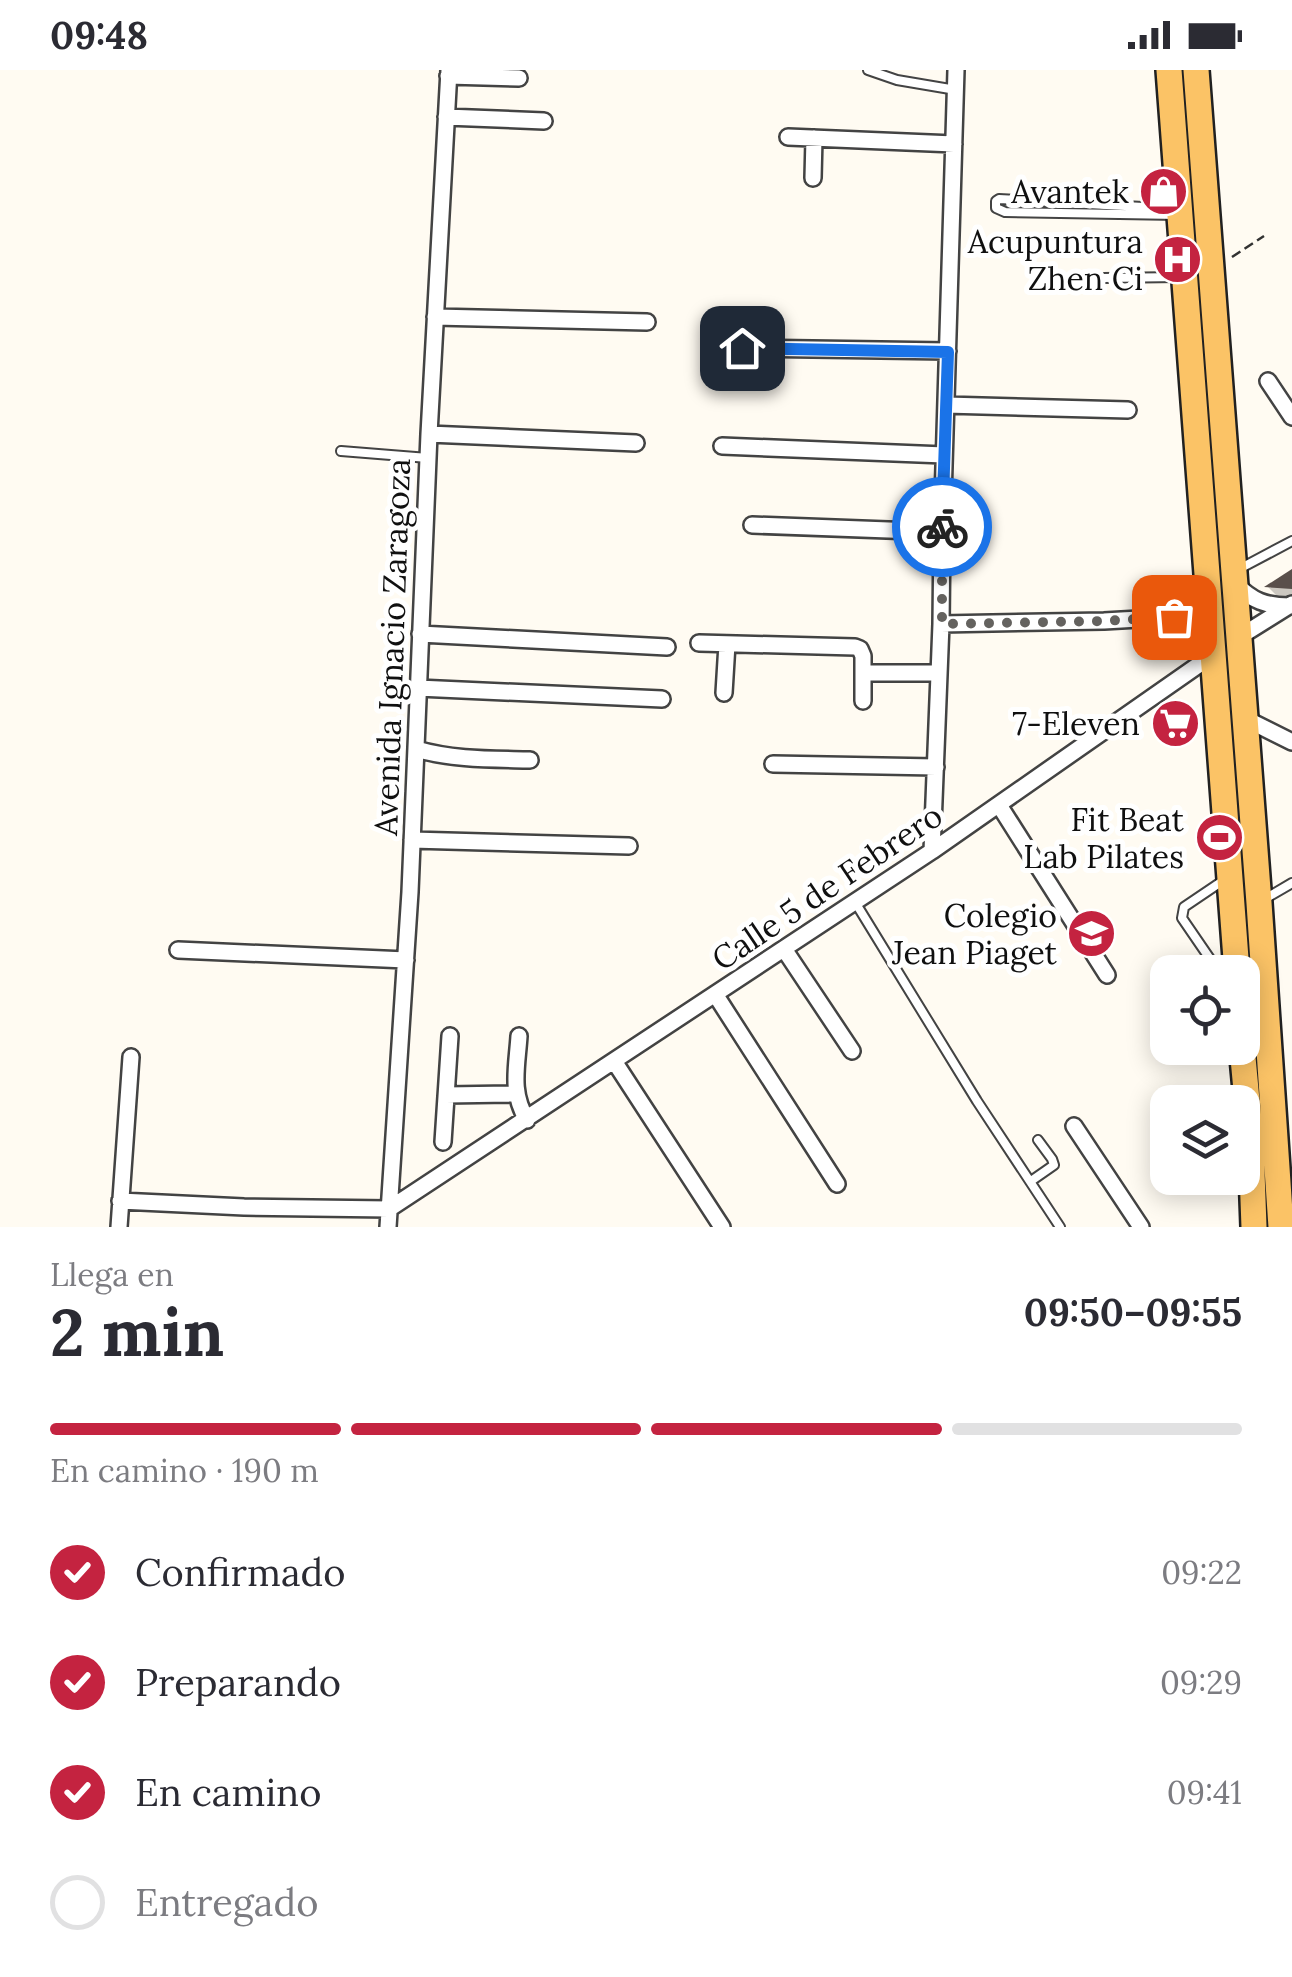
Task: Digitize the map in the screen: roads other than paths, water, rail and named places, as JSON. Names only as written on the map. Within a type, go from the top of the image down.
[{"type":"main road","points":[[1169,70],[1236,955]]},
{"type":"main road","points":[[1200,72],[1210,265],[1281,1227]]},
{"type":"main road","points":[[1244,1065],[1254,1227]]},
{"type":"street","points":[[932,851],[942,624],[956,70]]},
{"type":"street","points":[[448,73],[519,78]]},
{"type":"street","name":"Avenida Ignacio Zaragoza","points":[[388,1227],[406,960],[448,73]]},
{"type":"street","points":[[446,117],[544,120]]},
{"type":"street","points":[[788,137],[954,144]]},
{"type":"street","points":[[812,178],[814,138]]},
{"type":"street","points":[[435,317],[647,322]]},
{"type":"street","points":[[742,348],[948,352]]},
{"type":"street","points":[[1268,381],[1292,417]]},
{"type":"street","points":[[946,406],[1128,410]]},
{"type":"street","points":[[429,434],[636,443]]},
{"type":"street","points":[[722,446],[944,455]]},
{"type":"street","points":[[752,525],[942,532]]},
{"type":"street","points":[[1233,577],[1254,600],[1273,606],[1291,605]]},
{"type":"street","name":"Calle 5 de Febrero","points":[[389,1209],[932,851],[1212,655],[1291,605]]},
{"type":"street","points":[[942,624],[1209,615]]},
{"type":"street","points":[[420,634],[668,647]]},
{"type":"street","points":[[699,643],[855,647],[862,653],[862,700]]},
{"type":"street","points":[[724,692],[727,644]]},
{"type":"street","points":[[863,673],[938,673]]},
{"type":"street","points":[[418,688],[662,699]]},
{"type":"street","points":[[1216,703],[1292,742]]},
{"type":"street","points":[[416,749],[439,756],[530,760]]},
{"type":"street","points":[[773,764],[936,767]]},
{"type":"street","points":[[999,806],[1107,975]]},
{"type":"street","points":[[412,840],[629,846]]},
{"type":"street","points":[[784,949],[852,1051]]},
{"type":"street","points":[[178,950],[406,960]]},
{"type":"street","points":[[715,994],[837,1184]]},
{"type":"street","points":[[442,1142],[450,1036]]},
{"type":"street","points":[[519,1036],[516,1094],[528,1120]]},
{"type":"street","points":[[119,1227],[132,1057]]},
{"type":"street","points":[[614,1062],[722,1227]]},
{"type":"street","points":[[446,1095],[516,1094]]},
{"type":"street","points":[[1074,1126],[1141,1227]]},
{"type":"street","points":[[120,1201],[389,1209]]},
{"type":"lane","points":[[868,70],[897,80],[956,90]]},
{"type":"lane","points":[[998,199],[1180,210],[1005,212],[996,208],[998,199]]},
{"type":"lane","points":[[1103,278],[1185,277]]},
{"type":"lane","points":[[341,451],[428,458]]},
{"type":"lane","points":[[1233,577],[1292,541]]},
{"type":"lane","points":[[1207,955],[1182,918],[1184,907],[1229,876]]},
{"type":"lane","points":[[1259,902],[1292,883]]},
{"type":"lane","points":[[855,902],[1060,1227]]},
{"type":"lane","points":[[1031,1181],[1054,1165],[1038,1140]]},
{"type":"place","name":"Avantek","points":[[1164,191]]},
{"type":"place","name":"Acupuntura Zhen Ci","points":[[1178,259]]},
{"type":"place","name":"7-Eleven","points":[[1175,723]]},
{"type":"place","name":"Fit Beat Lab Pilates","points":[[1219,837]]},
{"type":"place","name":"Colegio Jean Piaget","points":[[1092,933]]}]
